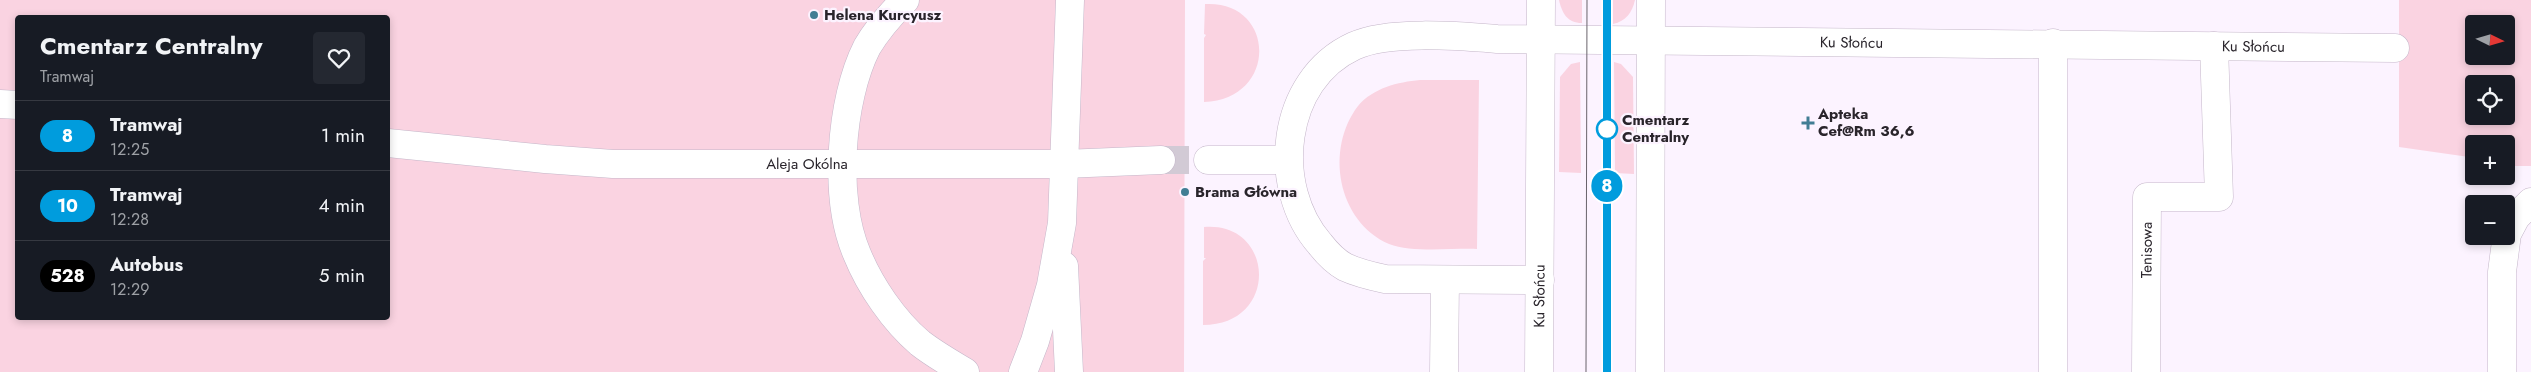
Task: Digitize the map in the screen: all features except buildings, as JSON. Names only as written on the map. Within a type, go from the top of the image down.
[{"type":"street","points":[[905,0],[890,14],[868,46],[858,70],[849,101],[844,165],[844,197],[848,224],[856,254],[871,281],[899,320],[920,343],[965,372]]},
{"type":"street","points":[[1069,372],[1062,223],[1070,0]]},
{"type":"street","name":"Ku Słońcu","points":[[1539,372],[1541,0]]},
{"type":"street","points":[[1650,372],[1651,0]]},
{"type":"street","points":[[1540,280],[1385,279],[1365,275],[1344,266],[1327,252],[1311,234],[1301,215],[1292,190],[1288,160],[1290,136],[1296,111],[1310,85],[1338,55],[1355,46],[1378,39],[1404,36],[1542,40]]},
{"type":"street","name":"Ku Słońcu","points":[[1542,40],[2053,43],[2395,48]]},
{"type":"street","points":[[2052,372],[2053,43]]},
{"type":"street","name":"Tenisowa","points":[[2146,372],[2147,198],[2218,197],[2214,46]]},
{"type":"street","points":[[0,104],[15,105]]},
{"type":"street","name":"Aleja Okólna","points":[[390,143],[613,164],[1064,164],[1161,160]]},
{"type":"street","points":[[1208,160],[1288,160]]},
{"type":"street","points":[[2502,372],[2502,272],[2506,234],[2516,217],[2531,202]]},
{"type":"street","points":[[1023,372],[1035,341],[1051,285],[1062,223]]},
{"type":"street","points":[[1444,372],[1445,280]]},
{"type":"shaded area","points":[[0,0],[1185,0],[1184,372],[0,372]]},
{"type":"shaded area","points":[[1559,0],[1582,0],[1582,23],[1572,21],[1566,16]]},
{"type":"shaded area","points":[[1613,0],[1635,0],[1628,16],[1622,21],[1613,24]]},
{"type":"shaded area","points":[[2399,0],[2531,0],[2531,166],[2515,166],[2515,135],[2465,135],[2465,156],[2399,147]]},
{"type":"shaded area","points":[[1205,4],[1228,7],[1245,17],[1256,32],[1259,50],[1256,69],[1246,85],[1228,97],[1204,102],[1204,38],[1206,35],[1204,34]]},
{"type":"shaded area","points":[[1580,62],[1581,173],[1559,172],[1560,77],[1571,64]]},
{"type":"shaded area","points":[[1614,62],[1621,64],[1633,77],[1634,174],[1615,173]]},
{"type":"shaded area","points":[[1420,80],[1479,80],[1477,249],[1420,249],[1398,247],[1389,244],[1371,233],[1358,219],[1348,202],[1342,183],[1340,162],[1342,142],[1348,123],[1358,106],[1378,90],[1403,82]]},
{"type":"shaded area","points":[[1204,227],[1228,229],[1245,240],[1255,255],[1259,274],[1256,292],[1246,309],[1228,321],[1203,325],[1203,261],[1206,258],[1204,258]]},
{"type":"tunnel","points":[[1161,160],[1208,160]]},
{"type":"tram line","points":[[1586,372],[1587,0]]},
{"type":"tram line","points":[[1607,0],[1607,372]]},
{"type":"tram line","name":"8","points":[[1607,0],[1607,372]]},
{"type":"place","name":"Helena Kurcyusz","points":[[814,15]]},
{"type":"place","name":"Apteka Cef@Rm 36,6","points":[[1808,123]]},
{"type":"place","name":"Cmentarz Centralny","points":[[1607,129]]},
{"type":"place","name":"Brama Główna","points":[[1185,192]]}]
